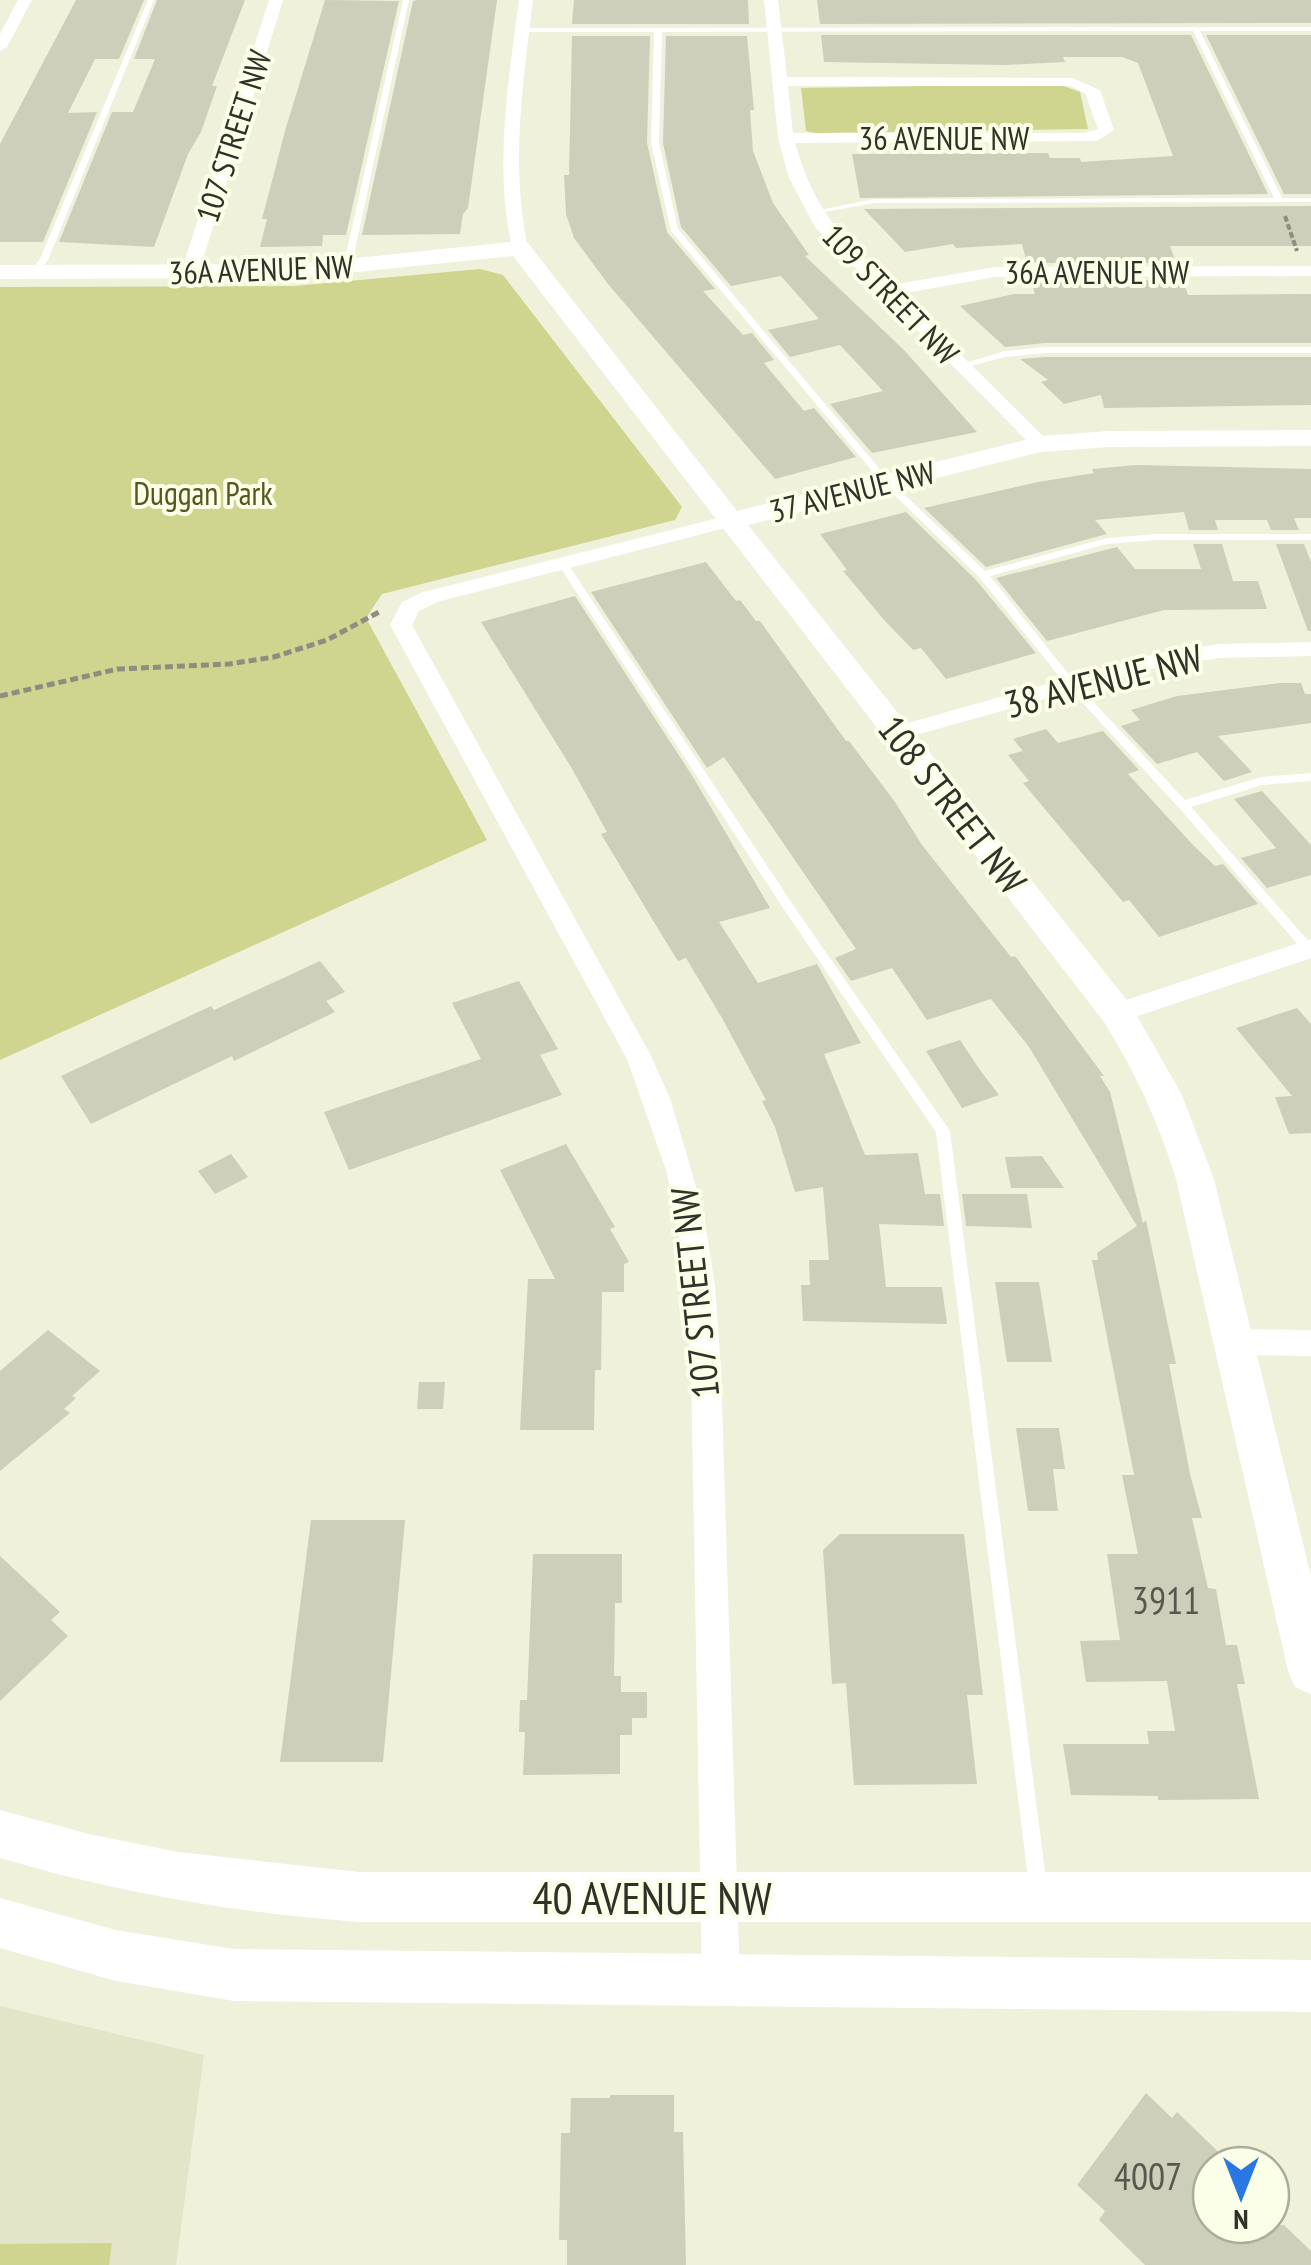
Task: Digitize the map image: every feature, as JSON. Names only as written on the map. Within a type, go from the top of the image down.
[{"type":"street","points":[[0,47],[25,0]]},
{"type":"street","name":"107 STREET NW","points":[[190,272],[276,0]]},
{"type":"street","name":"108 STREET NW","points":[[526,0],[508,177],[511,214],[520,248],[730,522],[1117,1013],[1151,1066],[1184,1140],[1311,1671]]},
{"type":"street","name":"109 STREET NW","points":[[771,0],[786,138],[797,178],[814,212],[850,259],[1041,444]]},
{"type":"street","name":"36 AVENUE NW","points":[[781,80],[1082,84],[1092,90],[1106,126],[1101,135],[1084,138],[786,138]]},
{"type":"street","name":"36A AVENUE NW","points":[[0,272],[347,268],[520,248]]},
{"type":"street","name":"36A AVENUE NW","points":[[884,291],[995,272],[1309,276]]},
{"type":"street","name":"37 AVENUE NW","points":[[405,612],[430,598],[1041,444],[1110,439],[1311,438]]},
{"type":"street","name":"107 STREET NW","points":[[405,612],[401,625],[406,638],[640,1059],[686,1182],[703,1298],[721,1983]]},
{"type":"street","name":"38 AVENUE NW","points":[[898,733],[1182,656],[1311,649]]},
{"type":"street","points":[[1117,1013],[1310,950]]},
{"type":"street","points":[[1234,1342],[1311,1343]]},
{"type":"street","name":"40 AVENUE NW","points":[[0,1834],[110,1866],[267,1891],[359,1896],[1311,1897]]},
{"type":"street","name":"40 AVENUE NW","points":[[0,1923],[54,1942],[168,1968],[234,1975],[721,1983],[1311,1986]]},
{"type":"lane","points":[[34,272],[44,260],[152,0]]},
{"type":"lane","points":[[347,268],[406,0]]},
{"type":"lane","points":[[1194,29],[1279,200]]},
{"type":"lane","points":[[522,30],[1311,29]]},
{"type":"lane","points":[[658,30],[655,143],[674,229],[886,482],[983,575],[1071,684],[1310,950]]},
{"type":"lane","points":[[814,212],[874,201],[1311,200]]},
{"type":"lane","points":[[960,366],[1006,354],[1045,350],[1311,350]]},
{"type":"lane","points":[[983,575],[1119,540],[1311,537]]},
{"type":"lane","points":[[563,564],[789,908],[943,1130],[1040,1897]]},
{"type":"lane","points":[[1183,805],[1261,781],[1311,778]]},
{"type":"path","points":[[1279,200],[1309,276]]},
{"type":"path","points":[[0,696],[118,668],[254,661],[327,640],[374,612],[405,612]]},
{"type":"shaded area","points":[[0,2006],[204,2055],[176,2265],[0,2265]]},
{"type":"green space","points":[[1058,84],[1080,92],[1088,129],[815,133],[806,131],[801,88]]},
{"type":"green space","name":"Duggan Park","points":[[480,269],[503,275],[682,507],[675,520],[382,594],[366,618],[487,840],[0,1060],[0,287],[294,286]]},
{"type":"green space","points":[[112,2243],[109,2265],[0,2265],[0,2244]]},
{"type":"building","points":[[76,0],[144,0],[119,59],[95,59],[68,113],[97,112],[43,242],[0,242],[0,144]]},
{"type":"building","points":[[157,0],[245,0],[212,86],[217,86],[201,132],[188,154],[154,247],[59,242],[112,112],[133,112],[155,59],[134,59]]},
{"type":"building","points":[[325,0],[399,1],[346,235],[323,235],[322,246],[260,247],[267,219],[262,219],[285,131]]},
{"type":"building","points":[[497,0],[468,208],[463,214],[460,234],[362,235],[413,1]]},
{"type":"building","points":[[574,0],[748,0],[749,24],[572,24]]},
{"type":"building","points":[[817,0],[1311,0],[1311,23],[820,24]]},
{"type":"building","points":[[821,35],[1191,35],[1268,194],[860,198],[852,154],[1048,153],[1050,158],[1080,158],[1081,162],[1173,156],[1138,63],[1122,57],[1063,57],[1065,62],[1005,65],[824,62]]},
{"type":"building","points":[[1206,35],[1311,35],[1311,194],[1284,194]]},
{"type":"building","points":[[572,36],[650,36],[647,143],[667,232],[715,289],[703,291],[743,335],[752,333],[774,360],[764,363],[804,411],[814,408],[856,457],[775,479],[608,284],[574,238],[566,214],[564,175],[569,175]]},
{"type":"building","points":[[666,36],[747,36],[754,110],[750,110],[753,151],[773,203],[809,255],[805,256],[904,350],[977,432],[872,453],[830,404],[883,391],[840,345],[790,357],[768,330],[819,319],[781,276],[731,286],[681,227],[663,143]]},
{"type":"building","points":[[1311,206],[1311,246],[1170,246],[1176,263],[1027,263],[1022,244],[956,248],[953,244],[905,252],[864,209]]},
{"type":"building","points":[[1183,280],[1188,295],[1311,294],[1311,343],[1045,343],[1005,347],[960,306],[1014,294],[1035,294],[1031,281]]},
{"type":"building","points":[[1311,357],[1311,405],[1104,408],[1101,395],[1064,404],[1041,382],[1048,380],[1020,359]]},
{"type":"building","points":[[1136,465],[1311,469],[1311,518],[1294,518],[1299,530],[1271,530],[1267,520],[1215,520],[1218,530],[1189,530],[1184,512],[1095,520],[1107,534],[986,567],[924,508],[1094,473],[1092,469]]},
{"type":"building","points":[[906,512],[976,580],[1036,653],[946,679],[921,648],[913,650],[885,621],[843,571],[847,570],[820,534]]},
{"type":"building","points":[[1193,544],[1222,544],[1233,581],[1258,581],[1267,609],[1164,610],[1047,641],[996,578],[1117,547],[1135,569],[1201,569]]},
{"type":"building","points":[[1276,544],[1304,544],[1311,562],[1311,631],[1308,631]]},
{"type":"building","points":[[706,562],[736,601],[740,600],[760,621],[895,802],[922,845],[1011,957],[1015,956],[1104,1076],[1100,1076],[1110,1092],[1143,1223],[1146,1220],[1176,1364],[1169,1364],[1202,1518],[1192,1518],[1208,1588],[1216,1589],[1226,1645],[1237,1645],[1245,1684],[1237,1684],[1259,1799],[1158,1800],[1158,1796],[1071,1795],[1063,1744],[1149,1744],[1147,1731],[1175,1731],[1167,1681],[1086,1682],[1080,1641],[1120,1640],[1107,1554],[1138,1554],[1122,1475],[1134,1475],[1092,1260],[1098,1260],[1097,1253],[1137,1226],[1029,1047],[991,999],[927,1020],[892,968],[851,981],[835,958],[856,949],[724,757],[707,768],[591,592]]},
{"type":"building","points":[[575,596],[693,777],[770,908],[719,922],[758,983],[817,964],[861,1043],[824,1054],[865,1155],[918,1153],[925,1194],[940,1194],[944,1226],[879,1224],[886,1287],[942,1287],[947,1324],[803,1321],[801,1285],[810,1285],[809,1260],[829,1260],[823,1187],[795,1192],[775,1127],[762,1101],[766,1100],[722,1018],[686,958],[678,961],[663,937],[601,834],[607,832],[571,767],[481,622]]},
{"type":"building","points":[[1301,683],[1305,694],[1311,694],[1311,723],[1218,736],[1252,772],[1224,781],[1197,752],[1157,764],[1121,726],[1140,720],[1131,710],[1177,696]]},
{"type":"building","points":[[1046,729],[1058,743],[1103,731],[1139,770],[1128,774],[1193,845],[1215,866],[1223,864],[1258,904],[1159,937],[1129,900],[1123,902],[1023,783],[1029,781],[1008,755],[1023,751],[1013,739]]},
{"type":"building","points":[[1262,791],[1311,845],[1311,875],[1267,888],[1241,858],[1276,848],[1234,799]]},
{"type":"building","points":[[320,961],[345,992],[326,1001],[335,1012],[234,1061],[232,1056],[91,1124],[61,1076],[211,1006],[214,1010]]},
{"type":"building","points":[[519,981],[558,1049],[540,1055],[562,1095],[349,1170],[324,1112],[481,1059],[452,1003]]},
{"type":"building","points":[[1297,1008],[1311,1024],[1311,1133],[1289,1134],[1275,1097],[1292,1096],[1236,1028]]},
{"type":"building","points":[[960,1040],[999,1095],[962,1108],[926,1051]]},
{"type":"building","points":[[566,1144],[615,1227],[610,1229],[629,1262],[624,1264],[624,1292],[602,1292],[601,1370],[595,1370],[594,1430],[520,1430],[528,1279],[555,1279],[500,1170]]},
{"type":"building","points":[[231,1154],[248,1177],[215,1194],[198,1171]]},
{"type":"building","points":[[1042,1156],[1064,1188],[1011,1188],[1005,1157]]},
{"type":"building","points":[[962,1194],[1027,1194],[1032,1228],[966,1226]]},
{"type":"building","points":[[995,1282],[1039,1282],[1052,1362],[1007,1362]]},
{"type":"building","points":[[48,1330],[100,1371],[72,1396],[76,1398],[64,1409],[70,1413],[0,1471],[0,1371]]},
{"type":"building","points":[[419,1382],[445,1382],[443,1409],[417,1409]]},
{"type":"building","points":[[1016,1428],[1059,1428],[1065,1469],[1053,1469],[1058,1511],[1028,1511]]},
{"type":"building","points":[[311,1520],[405,1520],[383,1762],[280,1762]]},
{"type":"building","points":[[840,1534],[964,1534],[983,1695],[967,1695],[977,1784],[854,1785],[846,1683],[832,1684],[823,1550]]},
{"type":"building","points":[[533,1554],[622,1554],[622,1603],[615,1603],[614,1676],[621,1676],[621,1692],[647,1692],[647,1718],[632,1718],[632,1735],[620,1735],[620,1774],[523,1775],[525,1732],[519,1732],[520,1700],[527,1700]]},
{"type":"building","points":[[0,1556],[60,1612],[51,1620],[68,1636],[0,1701]]},
{"type":"building","points":[[1146,2093],[1172,2118],[1177,2112],[1211,2145],[1191,2145],[1191,2245],[1291,2245],[1291,2232],[1311,2251],[1311,2265],[1145,2265],[1099,2220],[1105,2211],[1077,2185]]},
{"type":"building","points":[[674,2095],[674,2132],[683,2132],[686,2265],[567,2265],[567,2240],[559,2240],[561,2133],[570,2133],[571,2098]]}]
